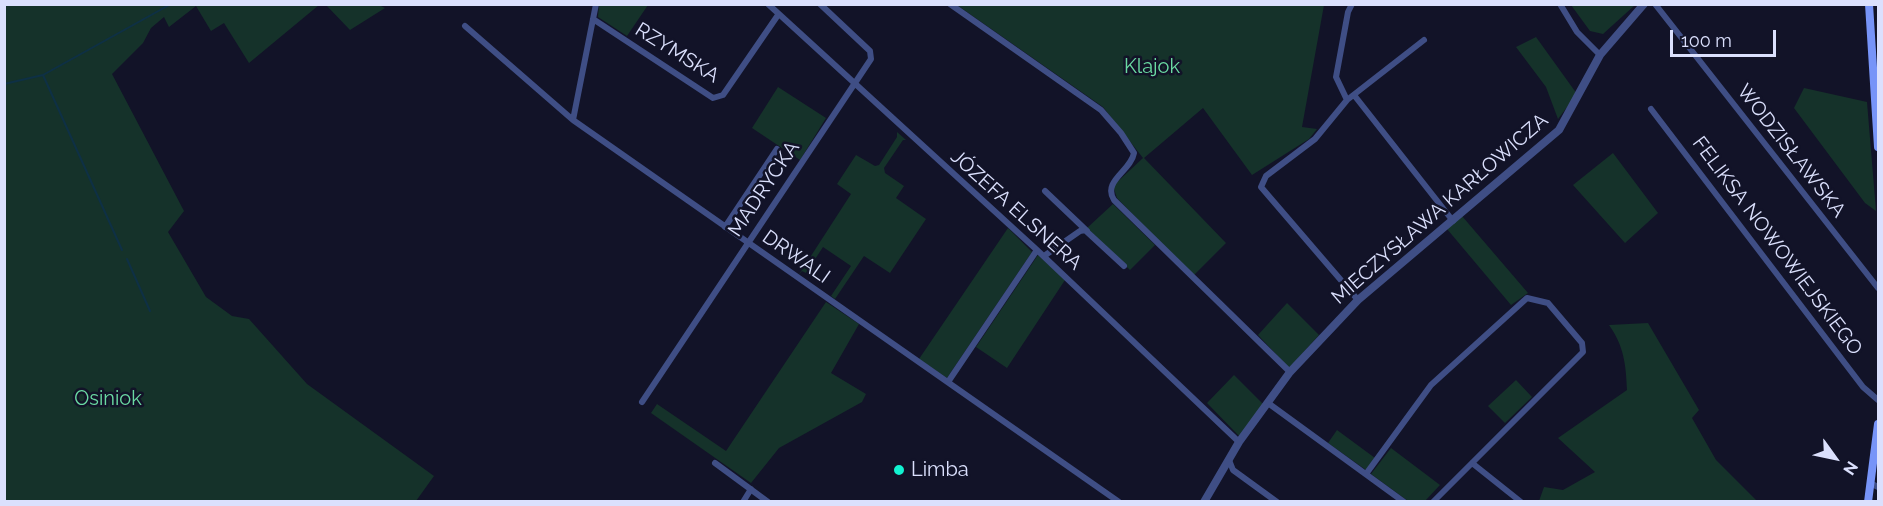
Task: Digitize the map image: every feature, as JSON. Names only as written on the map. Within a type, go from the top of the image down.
[{"type":"main road","points":[[1869,4],[1878,147]]},
{"type":"main road","points":[[1868,501],[1874,485],[1878,424]]},
{"type":"street","points":[[573,120],[596,4]]},
{"type":"street","name":"JÓZEFA ELSNERA","points":[[768,4],[854,85],[1044,256],[1239,442]]},
{"type":"street","name":"MADRYCKA","points":[[642,402],[854,85],[872,53],[820,4]]},
{"type":"street","points":[[950,4],[1101,110],[1121,133],[1134,153],[1131,163],[1112,183],[1111,196],[1290,372]]},
{"type":"street","points":[[1347,100],[1336,77],[1348,12],[1352,4]]},
{"type":"street","points":[[1560,4],[1577,32],[1600,55]]},
{"type":"street","name":"MIECZYSŁAWA KARŁOWICZA","points":[[1204,501],[1239,442],[1290,372],[1358,300],[1402,261],[1453,221],[1486,189],[1559,130],[1600,55],[1644,4]]},
{"type":"street","name":"WODZISŁAWSKA","points":[[1655,4],[1878,288]]},
{"type":"street","name":"RZYMSKA","points":[[593,19],[713,98],[723,95],[778,15]]},
{"type":"street","name":"DRWALI","points":[[465,26],[573,120],[1119,501]]},
{"type":"street","points":[[1358,300],[1261,187],[1266,176],[1315,139],[1347,100],[1424,40]]},
{"type":"street","points":[[1354,95],[1453,221]]},
{"type":"street","name":"FELIKSA NOWOWIEJSKIEGO","points":[[1651,109],[1863,387],[1878,400]]},
{"type":"street","points":[[725,227],[777,149]]},
{"type":"street","points":[[1045,191],[1124,266]]},
{"type":"street","points":[[1044,256],[1080,231],[1087,231]]},
{"type":"street","points":[[948,382],[1037,250]]},
{"type":"street","points":[[1366,474],[1431,385],[1527,298],[1548,303],[1582,342],[1583,352],[1433,501]]},
{"type":"street","points":[[1268,403],[1404,501]]},
{"type":"street","points":[[1229,460],[1233,470],[1277,501]]},
{"type":"street","points":[[715,463],[768,501]]},
{"type":"street","points":[[1472,463],[1521,501]]},
{"type":"street","points":[[743,501],[751,489]]},
{"type":"green space","name":"Osiniok","points":[[4,5],[319,5],[249,63],[224,23],[211,31],[196,6],[169,27],[164,17],[151,28],[143,43],[112,74],[184,211],[168,232],[206,297],[232,316],[249,319],[307,384],[434,476],[416,501],[5,501]]},
{"type":"green space","points":[[326,5],[379,5],[385,8],[350,30]]},
{"type":"green space","points":[[599,5],[648,5],[627,36],[598,17]]},
{"type":"green space","name":"Klajok","points":[[957,5],[1324,5],[1302,127],[1317,129],[1309,139],[1252,175],[1203,108],[1144,158],[1226,243],[1193,276],[1117,198],[1113,186],[1143,158],[1103,107]]},
{"type":"green space","points":[[1571,5],[1635,5],[1603,34],[1590,31]]},
{"type":"green space","points":[[1536,37],[1577,94],[1558,119],[1546,87],[1516,47]]},
{"type":"green space","points":[[778,87],[826,118],[800,160],[752,128]]},
{"type":"green space","points":[[1804,88],[1867,102],[1876,211],[1865,203],[1794,108]]},
{"type":"green space","points":[[897,132],[906,140],[903,140],[884,168],[885,173],[904,186],[896,198],[926,219],[890,273],[864,256],[835,299],[831,296],[851,266],[823,247],[806,273],[802,271],[798,276],[851,194],[837,184],[856,155],[875,166],[879,165],[897,137]]},
{"type":"green space","points":[[1613,153],[1658,213],[1625,243],[1573,185]]},
{"type":"green space","points":[[1113,204],[1155,245],[1130,270],[1087,228]]},
{"type":"green space","points":[[1462,216],[1528,293],[1511,305],[1447,229]]},
{"type":"green space","points":[[1008,228],[1032,252],[947,378],[919,359]]},
{"type":"green space","points":[[1038,255],[1065,280],[1007,368],[976,347]]},
{"type":"green space","points":[[826,302],[859,324],[831,373],[866,394],[862,402],[779,448],[751,483],[651,413],[657,404],[726,451]]},
{"type":"green space","points":[[1287,303],[1319,335],[1289,368],[1258,335]]},
{"type":"green space","points":[[1648,323],[1699,410],[1692,418],[1716,460],[1757,501],[1539,501],[1544,487],[1563,490],[1595,472],[1558,438],[1627,390],[1623,356],[1618,340],[1609,325]]},
{"type":"green space","points":[[1234,375],[1263,404],[1240,437],[1207,403]]},
{"type":"green space","points":[[1516,380],[1532,397],[1505,423],[1488,406]]},
{"type":"green space","points":[[1337,430],[1375,458],[1366,470],[1328,443]]},
{"type":"green space","points":[[1391,448],[1440,485],[1425,501],[1408,501],[1371,474]]},
{"type":"waterway","points":[[4,84],[43,75],[171,4]]},
{"type":"waterway","points":[[43,75],[122,250]]},
{"type":"waterway","points":[[127,259],[150,311]]},
{"type":"place","name":"Limba","points":[[899,470]]}]
